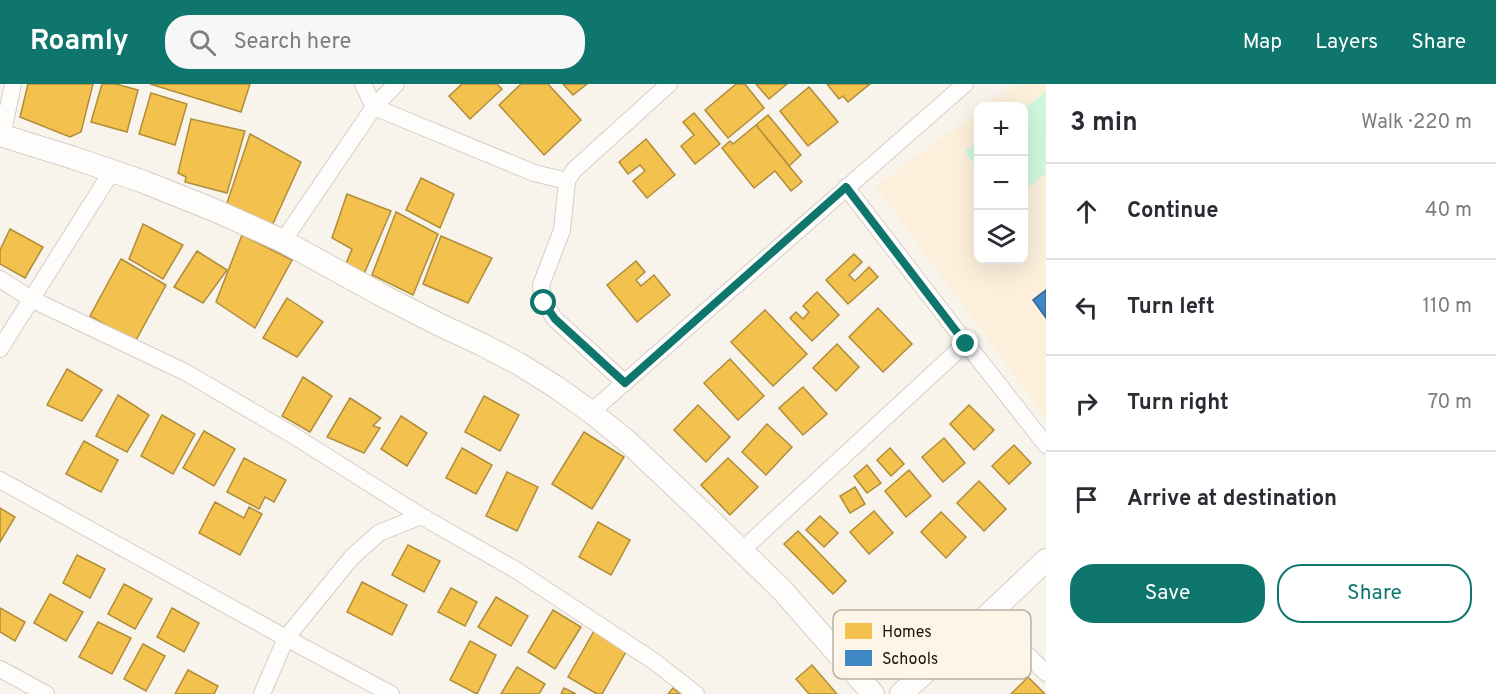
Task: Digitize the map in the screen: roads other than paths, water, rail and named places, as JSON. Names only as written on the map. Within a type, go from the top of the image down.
[{"type":"street","points":[[13,84],[1,136],[112,171],[204,206],[283,241],[385,297],[519,364],[556,387],[628,442],[783,591],[833,648]]},
{"type":"street","points":[[363,84],[374,107],[534,173],[567,181]]},
{"type":"street","points":[[283,241],[374,107],[396,84]]},
{"type":"street","points":[[625,383],[555,319],[544,303],[541,285],[562,230],[567,181],[574,170],[669,84]]},
{"type":"street","points":[[591,412],[965,84]]},
{"type":"street","points":[[0,349],[112,171]]},
{"type":"street","points":[[846,187],[1046,445]]},
{"type":"street","points":[[0,279],[31,300],[185,372],[291,434],[421,516],[516,570],[655,662],[696,694]]},
{"type":"street","points":[[741,551],[966,344]]},
{"type":"street","points":[[0,480],[391,694]]},
{"type":"street","points":[[262,694],[286,638],[352,557],[379,533],[421,516]]},
{"type":"street","points":[[993,610],[1046,560]]},
{"type":"street","points":[[1031,659],[1046,673]]},
{"type":"street","points":[[0,669],[46,694]]},
{"type":"street","points":[[860,679],[873,694]]},
{"type":"street","points":[[901,694],[918,679]]}]
